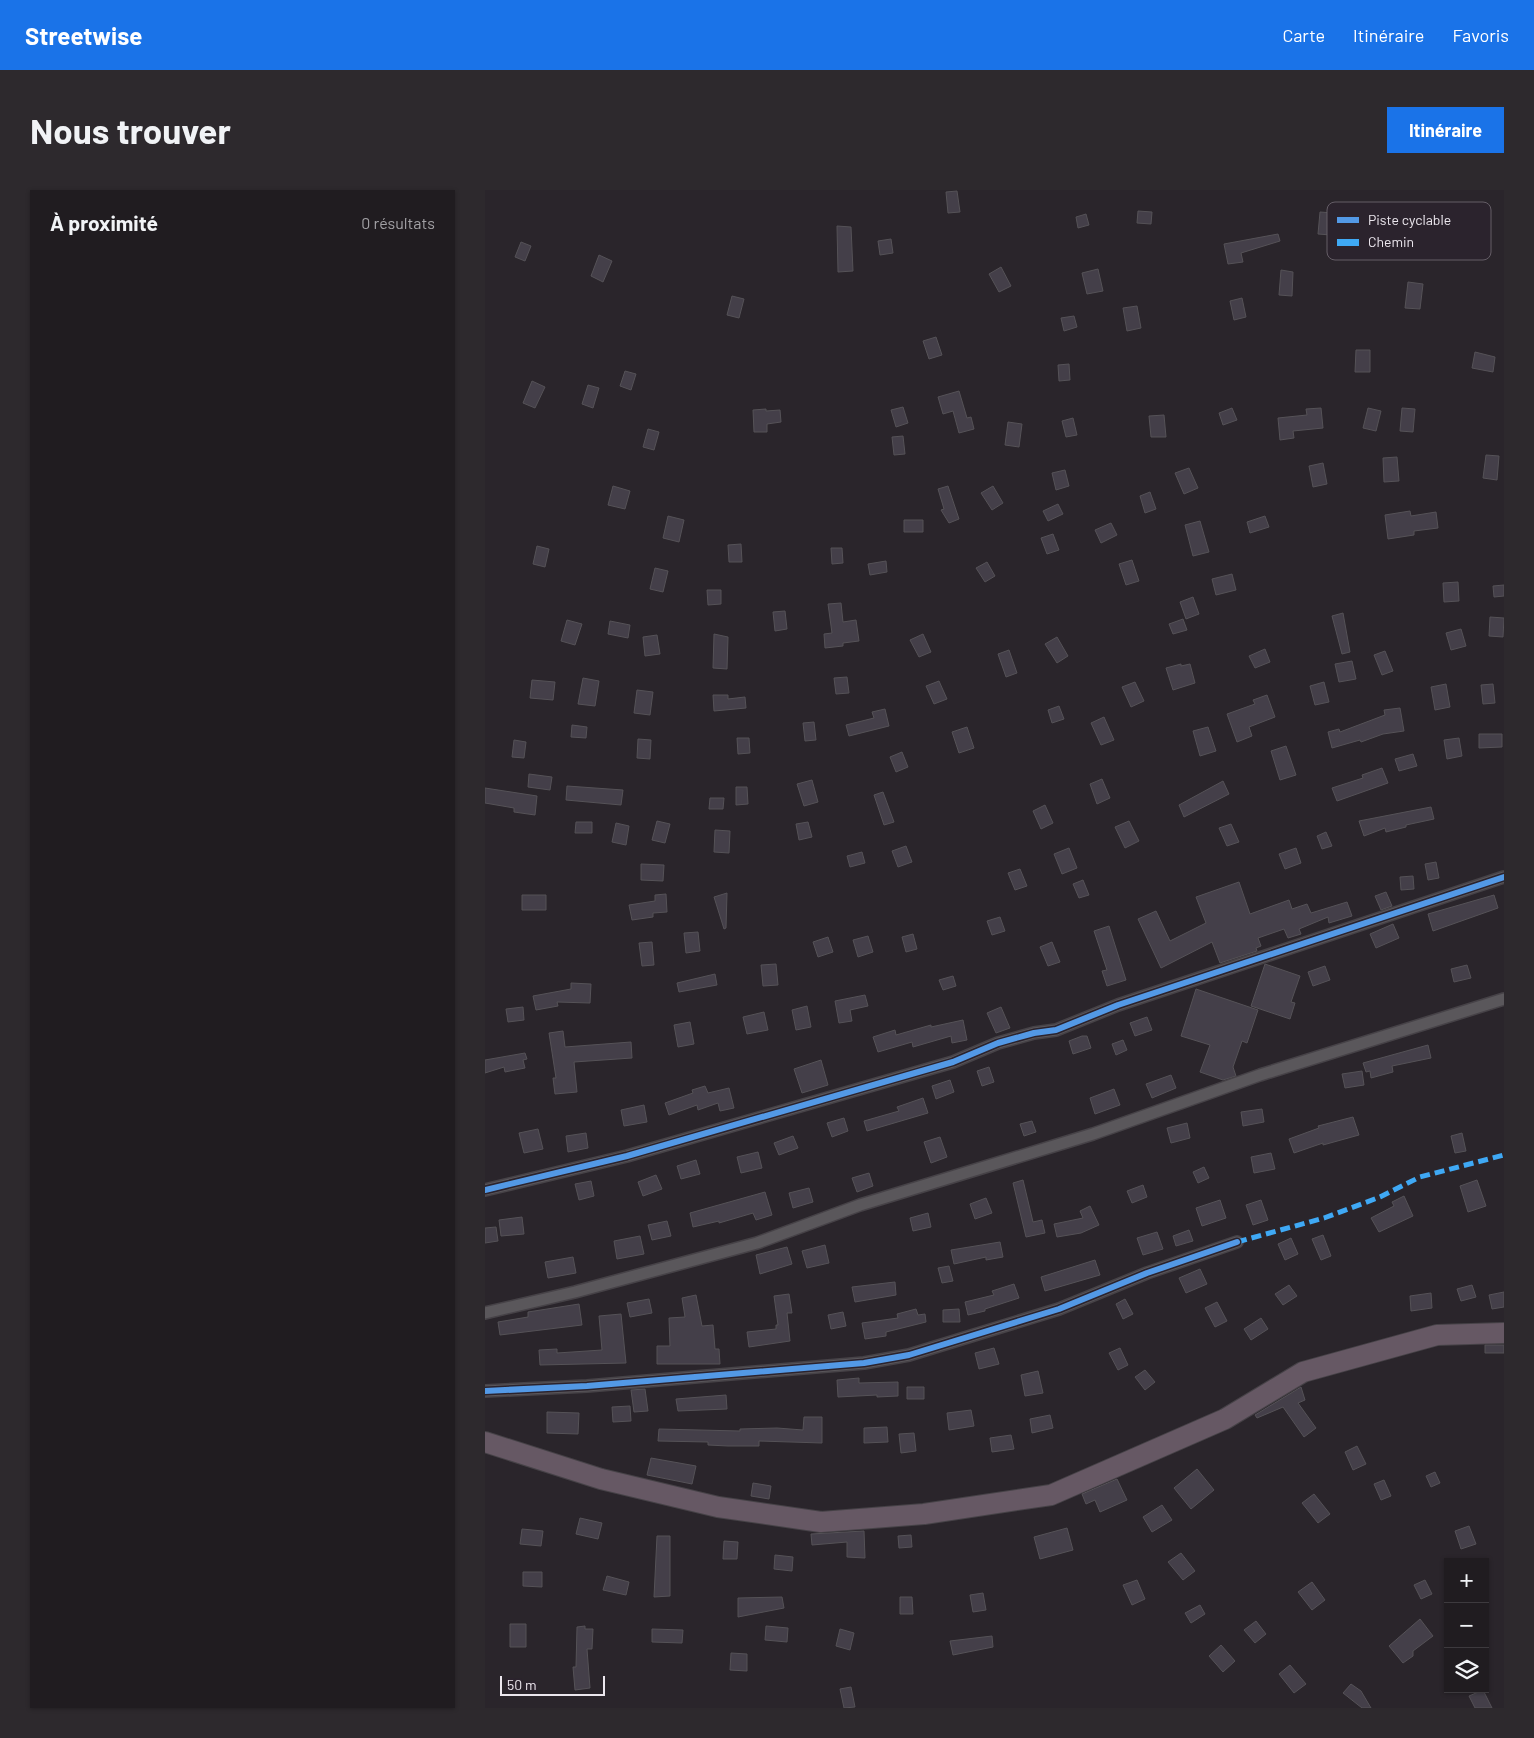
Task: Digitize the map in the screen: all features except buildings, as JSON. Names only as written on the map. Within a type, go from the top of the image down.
[{"type":"highway","points":[[485,1442],[601,1479],[718,1507],[821,1522],[924,1514],[1051,1495],[1225,1419],[1303,1372],[1437,1335],[1504,1332]]},
{"type":"street","points":[[485,1190],[627,1156],[953,1062],[998,1043],[1034,1033],[1056,1030],[1118,1005],[1504,877]]},
{"type":"street","points":[[485,1313],[575,1292],[757,1243],[859,1205],[1093,1134],[1260,1075],[1504,999]]},
{"type":"street","points":[[485,1391],[587,1386],[854,1364],[909,1355],[1059,1309],[1147,1272],[1237,1242]]},
{"type":"marked path","points":[[1237,1242],[1324,1218],[1380,1197],[1420,1177],[1504,1155]]},
{"type":"cycle path","points":[[485,1190],[627,1156],[953,1062],[998,1043],[1034,1033],[1056,1030],[1118,1005],[1504,877]]},
{"type":"cycle path","points":[[485,1391],[587,1386],[864,1363],[909,1355],[1059,1309],[1147,1273],[1237,1242]]}]
